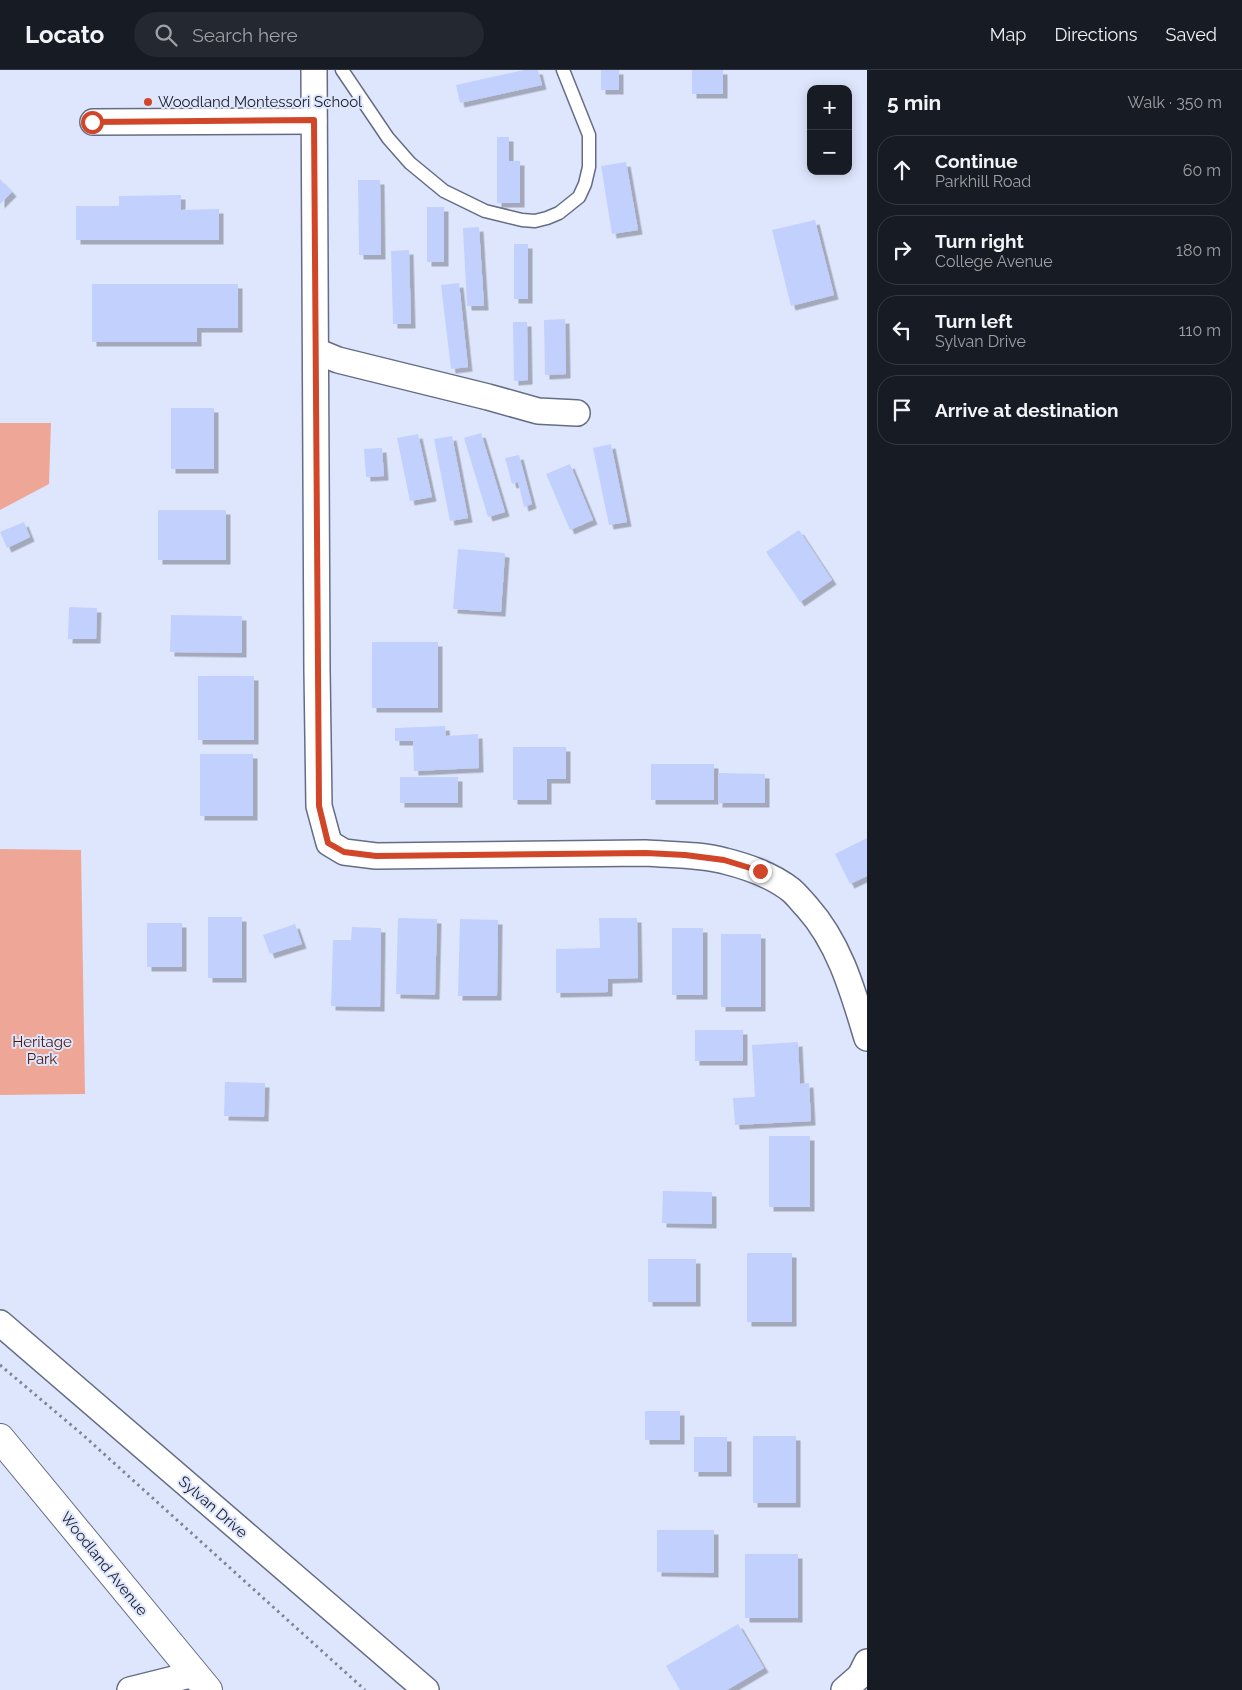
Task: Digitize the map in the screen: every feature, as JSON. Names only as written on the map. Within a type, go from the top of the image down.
[{"type":"street","points":[[314,70],[319,806],[328,843],[344,852],[376,856],[636,853],[685,855],[724,860],[760,871],[792,891],[817,918],[836,951],[852,988],[867,1038]]},
{"type":"street","points":[[92,122],[314,120]]},
{"type":"street","points":[[316,351],[338,360],[538,411],[577,413]]},
{"type":"street","name":"Sylvan Drive","points":[[0,1323],[426,1690]]},
{"type":"street","name":"Woodland Avenue","points":[[0,1438],[201,1682]]},
{"type":"street","points":[[130,1690],[201,1682]]},
{"type":"lane","points":[[342,70],[388,138],[410,164],[444,191],[485,211],[522,220],[535,221],[559,213],[578,197],[585,184],[589,167],[589,135],[563,70]]},
{"type":"path","points":[[0,1364],[83,1435],[365,1690]]},
{"type":"green space","points":[[0,423],[51,423],[49,484],[0,510]]},
{"type":"green space","name":"Heritage Park","points":[[0,849],[81,850],[85,1094],[0,1095]]},
{"type":"building","points":[[524,70],[538,70],[542,85],[460,103],[456,85]]},
{"type":"building","points":[[601,70],[619,70],[619,90],[601,90]]},
{"type":"building","points":[[692,70],[723,70],[723,94],[692,94]]},
{"type":"building","points":[[497,137],[509,137],[509,161],[520,161],[520,203],[497,203]]},
{"type":"building","points":[[626,162],[638,230],[612,234],[601,166]]},
{"type":"building","points":[[0,179],[12,192],[0,204]]},
{"type":"building","points":[[358,180],[380,180],[381,255],[359,255]]},
{"type":"building","points":[[181,195],[181,210],[219,209],[219,240],[76,240],[76,206],[119,206],[119,196]]},
{"type":"building","points":[[427,207],[444,207],[444,262],[427,262]]},
{"type":"building","points":[[815,220],[834,295],[791,306],[772,230]]},
{"type":"building","points":[[479,227],[484,306],[467,306],[463,228]]},
{"type":"building","points":[[514,244],[528,244],[528,299],[514,299]]},
{"type":"building","points":[[409,250],[411,324],[393,324],[391,251]]},
{"type":"building","points":[[459,283],[468,367],[451,369],[441,285]]},
{"type":"building","points":[[92,284],[238,284],[238,328],[197,328],[197,342],[92,342]]},
{"type":"building","points":[[565,319],[566,374],[545,375],[544,320]]},
{"type":"building","points":[[513,322],[527,322],[528,380],[514,381]]},
{"type":"building","points":[[171,408],[214,408],[214,469],[171,469]]},
{"type":"building","points":[[481,433],[505,512],[488,517],[464,438]]},
{"type":"building","points":[[418,434],[432,497],[410,501],[397,438]]},
{"type":"building","points":[[452,436],[468,518],[450,521],[434,439]]},
{"type":"building","points":[[611,444],[627,522],[609,525],[593,448]]},
{"type":"building","points":[[382,448],[384,476],[366,477],[364,449]]},
{"type":"building","points":[[519,455],[532,504],[524,507],[518,482],[512,484],[505,458]]},
{"type":"building","points":[[570,464],[593,520],[570,530],[546,474]]},
{"type":"building","points":[[158,510],[226,510],[226,560],[158,560]]},
{"type":"building","points":[[24,522],[30,537],[7,548],[0,532]]},
{"type":"building","points":[[799,530],[832,580],[800,602],[766,552]]},
{"type":"building","points":[[458,549],[505,553],[501,612],[453,609]]},
{"type":"building","points":[[69,607],[97,608],[96,639],[68,639]]},
{"type":"building","points":[[171,615],[242,616],[242,653],[170,652]]},
{"type":"building","points":[[372,642],[438,642],[438,708],[372,708]]},
{"type":"building","points":[[198,676],[254,676],[254,740],[198,740]]},
{"type":"building","points":[[445,726],[446,736],[478,734],[479,768],[414,771],[413,741],[395,741],[395,728]]},
{"type":"building","points":[[513,747],[566,747],[566,779],[547,779],[547,800],[513,800]]},
{"type":"building","points":[[200,754],[253,754],[253,816],[200,816]]},
{"type":"building","points":[[651,764],[714,764],[714,800],[651,800]]},
{"type":"building","points":[[719,773],[765,774],[765,803],[718,803]]},
{"type":"building","points":[[400,777],[458,777],[458,803],[400,803]]},
{"type":"building","points":[[867,838],[867,876],[850,884],[835,854]]},
{"type":"building","points":[[208,917],[242,917],[242,978],[208,978]]},
{"type":"building","points":[[398,918],[437,919],[435,995],[396,994]]},
{"type":"building","points":[[599,918],[637,918],[638,978],[608,979],[608,992],[556,993],[556,949],[600,948]]},
{"type":"building","points":[[460,919],[498,920],[497,996],[458,996]]},
{"type":"building","points":[[147,923],[182,923],[182,967],[147,967]]},
{"type":"building","points":[[295,924],[302,944],[270,954],[263,935]]},
{"type":"building","points":[[352,927],[381,928],[380,1007],[331,1006],[333,940],[351,940]]},
{"type":"building","points":[[672,928],[703,928],[703,995],[672,995]]},
{"type":"building","points":[[721,934],[761,934],[761,1007],[721,1007]]},
{"type":"building","points":[[695,1030],[743,1030],[743,1061],[695,1061]]},
{"type":"building","points":[[798,1042],[800,1084],[809,1083],[811,1121],[735,1125],[733,1098],[755,1097],[752,1045]]},
{"type":"building","points":[[225,1082],[265,1083],[264,1117],[224,1116]]},
{"type":"building","points":[[769,1136],[810,1136],[810,1207],[769,1207]]},
{"type":"building","points":[[663,1191],[712,1192],[712,1224],[662,1223]]},
{"type":"building","points":[[747,1253],[792,1253],[792,1322],[747,1322]]},
{"type":"building","points":[[648,1259],[696,1259],[696,1302],[648,1302]]},
{"type":"building","points":[[645,1411],[680,1411],[680,1440],[645,1440]]},
{"type":"building","points":[[753,1436],[796,1436],[796,1503],[753,1503]]},
{"type":"building","points":[[694,1437],[727,1437],[727,1472],[694,1472]]},
{"type":"building","points":[[657,1530],[714,1530],[714,1573],[657,1572]]},
{"type":"building","points":[[745,1554],[798,1554],[798,1618],[745,1618]]},
{"type":"building","points":[[738,1624],[764,1668],[727,1690],[680,1690],[666,1666]]},
{"type":"place","name":"Woodland Montessori School","points":[[148,102]]},
{"type":"route","points":[[92,122],[314,120],[319,806],[328,843],[344,852],[376,856],[646,853],[685,855],[724,860],[760,871]]}]
